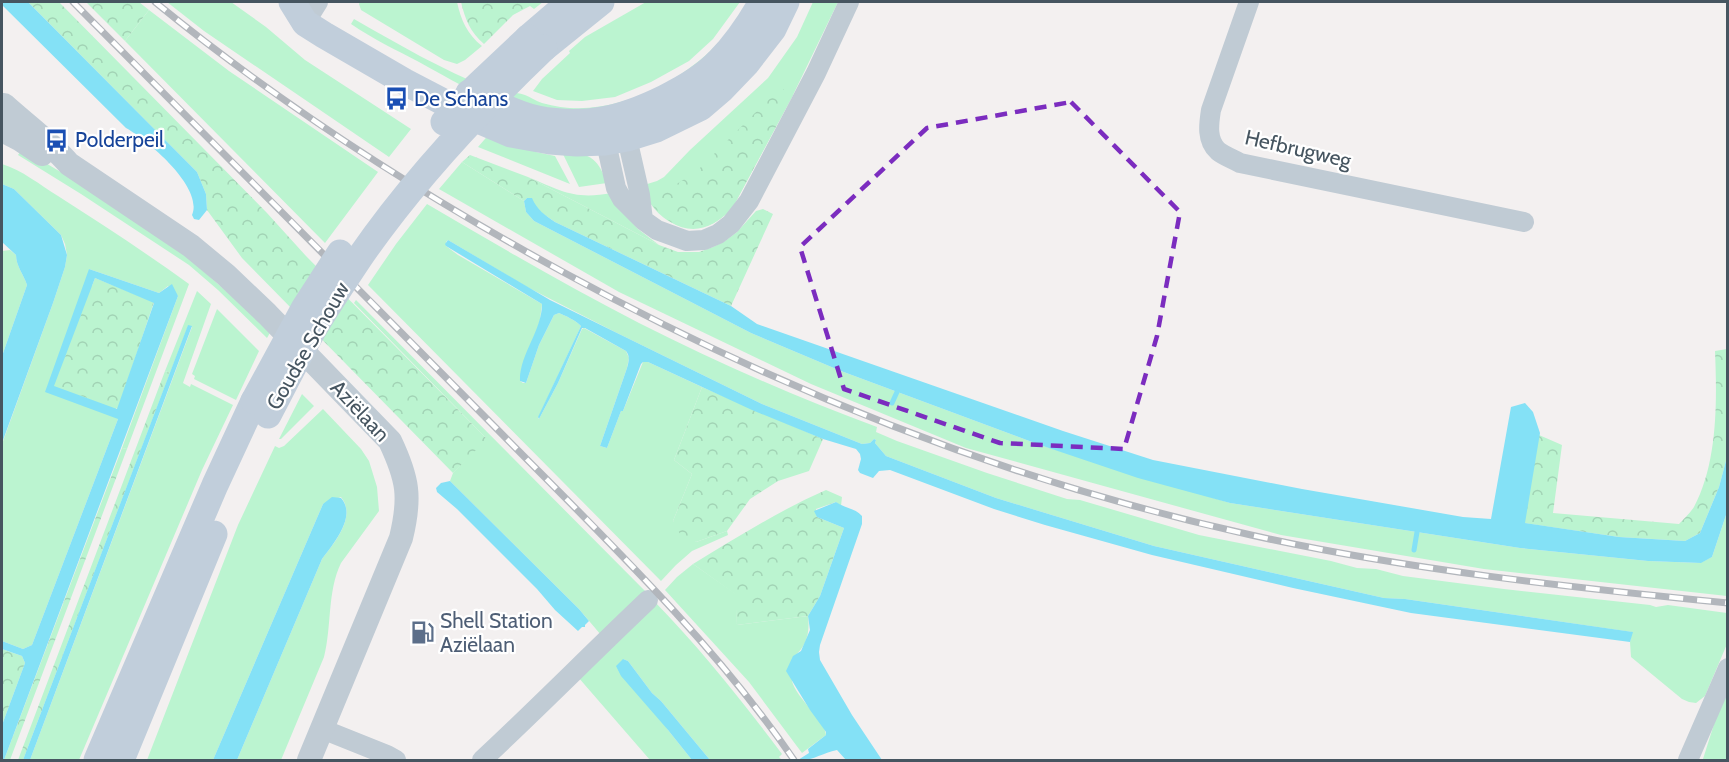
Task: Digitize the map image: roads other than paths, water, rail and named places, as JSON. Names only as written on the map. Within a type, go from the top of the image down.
[{"type":"main road","name":"Goudse Schouw","points":[[536,43],[570,2]]},
{"type":"main road","name":"Goudse Schouw","points":[[121,760],[231,492],[261,408],[305,307],[392,183],[476,87],[536,43],[601,2]]},
{"type":"main road","points":[[306,7],[405,82],[476,119],[511,134],[577,143],[614,129],[706,73],[719,62],[747,27],[762,2]]},
{"type":"main road","points":[[614,129],[656,129],[701,107],[746,64],[773,29],[786,2]]},
{"type":"main road","name":"Goudse Schouw","points":[[97,760],[215,485],[261,408]]},
{"type":"street","points":[[614,129],[616,188],[622,199],[657,230],[687,241],[704,240],[718,234],[731,224],[749,201],[816,73],[849,2]]},
{"type":"street","name":"Hefbrugweg","points":[[1249,2],[1211,110],[1208,128],[1210,139],[1217,151],[1240,162],[1524,222]]},
{"type":"street","name":"Aziëlaan","points":[[2,99],[69,164],[191,246],[226,275],[390,441],[400,462],[408,493],[407,514],[401,538],[309,760]]},
{"type":"street","name":"Aziëlaan","points":[[2,130],[46,157],[69,164]]},
{"type":"street","points":[[482,760],[648,600]]},
{"type":"street","points":[[1688,760],[1728,668]]},
{"type":"street","points":[[322,729],[396,760]]},
{"type":"water","points":[[2,2],[28,2],[197,172],[206,194],[207,210],[199,220],[194,219],[192,215],[193,204],[190,191],[182,178],[159,153],[126,128],[2,5]]},
{"type":"water","points":[[2,184],[14,189],[61,235],[67,255],[53,303],[2,443],[2,356],[27,285],[17,263],[16,255],[2,242]]},
{"type":"water","points":[[532,198],[539,209],[555,222],[731,306],[757,324],[1063,431],[1153,460],[1302,489],[1463,517],[1491,519],[1511,407],[1525,403],[1533,412],[1540,433],[1525,523],[1619,537],[1685,541],[1700,533],[1719,487],[1727,457],[1727,512],[1712,557],[1701,563],[1648,561],[1520,548],[1230,503],[1138,478],[1040,445],[841,371],[751,333],[534,221],[526,212],[524,201]]},
{"type":"water","points":[[448,240],[550,300],[762,404],[862,444],[870,443],[874,439],[886,456],[996,498],[1154,546],[1384,598],[1405,599],[1633,632],[1630,642],[1411,613],[1293,588],[1152,555],[1045,525],[994,509],[890,470],[879,471],[873,478],[858,470],[861,459],[856,449],[823,439],[752,410],[648,362],[641,364],[607,448],[600,446],[628,365],[629,357],[626,351],[582,328],[539,419],[581,326],[559,313],[554,315],[539,345],[526,383],[520,381],[523,362],[538,324],[542,304],[446,246]]},
{"type":"water","points":[[89,269],[159,293],[172,284],[178,296],[4,760],[2,760],[2,725],[25,663],[22,656],[2,649],[2,641],[23,649],[32,645],[118,419],[45,392]],"holes":[[[95,278],[154,303],[117,409],[54,386]]]},
{"type":"water","points":[[188,325],[192,326],[30,760],[23,760]]},
{"type":"water","points":[[450,481],[579,609],[589,621],[585,627],[578,631],[457,509],[437,492],[436,488],[441,483]]},
{"type":"water","points":[[332,497],[341,498],[345,505],[345,521],[342,529],[322,559],[237,760],[213,760],[323,504]]},
{"type":"water","points":[[836,502],[859,513],[862,516],[862,524],[820,645],[820,660],[882,760],[846,760],[837,750],[798,760],[809,753],[808,749],[826,735],[826,732],[786,671],[793,656],[801,651],[810,630],[808,616],[820,596],[844,528],[817,517],[814,511]]},
{"type":"water","points":[[623,659],[628,661],[652,693],[710,760],[692,760],[621,676],[616,666]]},
{"type":"waterway","points":[[892,403],[897,392]]},
{"type":"waterway","points":[[1414,550],[1417,532]]},
{"type":"railway","points":[[73,2],[572,504],[689,627],[761,714],[794,760]]},
{"type":"railway","points":[[155,2],[252,77],[302,112],[404,179],[510,242],[645,315],[728,355],[898,428],[985,460],[1073,488],[1251,535],[1429,568],[1548,584],[1728,603]]},
{"type":"place","name":"De Schans","points":[[396,99]]},
{"type":"place","name":"Polderpeil","points":[[57,140]]},
{"type":"place","name":"Shell Station Aziëlaan","points":[[422,633]]}]
